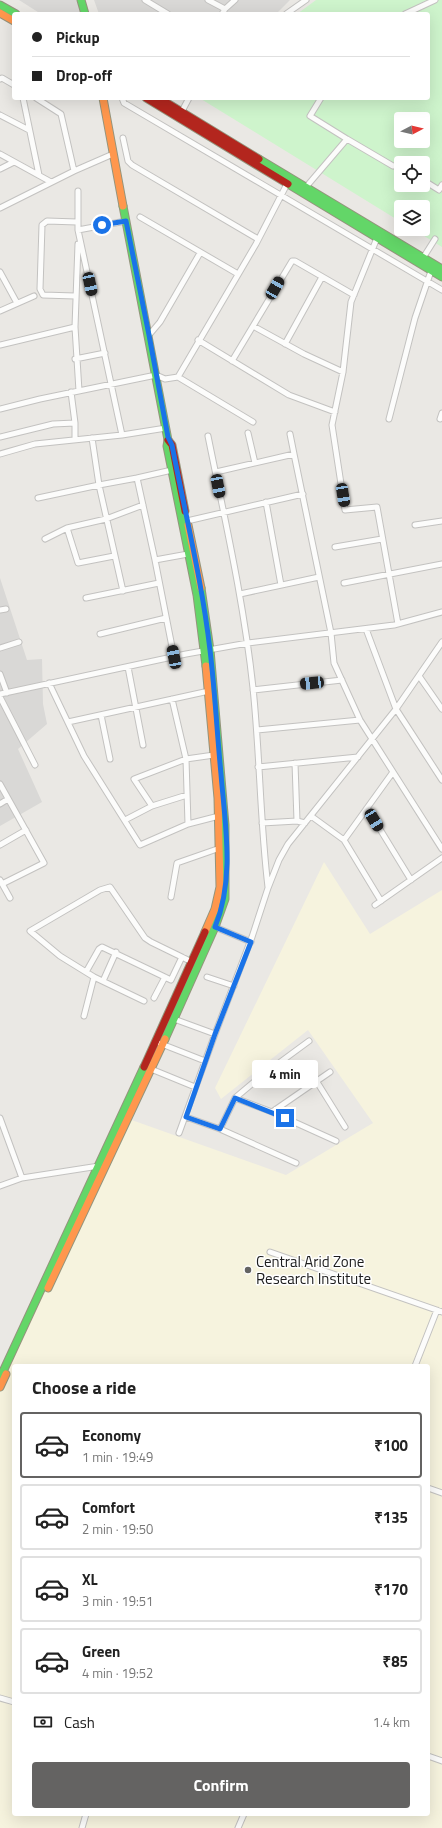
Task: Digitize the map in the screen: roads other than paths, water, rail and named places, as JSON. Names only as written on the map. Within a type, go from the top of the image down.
[{"type":"main road","points":[[81,0],[84,12]]},
{"type":"main road","points":[[0,4],[13,12]]},
{"type":"main road","points":[[0,13],[12,20]]},
{"type":"main road","points":[[0,1378],[99,1166],[159,1043],[217,900],[220,881],[219,816],[209,690],[208,651],[167,446],[168,439],[149,335],[103,100]]},
{"type":"main road","points":[[150,100],[180,115],[306,187],[442,269]]},
{"type":"main road","points":[[161,100],[180,115],[287,184],[442,277]]},
{"type":"main road","points":[[0,1387],[80,1223],[151,1070],[159,1043],[174,1019],[215,927],[224,899],[226,869],[225,825],[202,594],[172,445],[168,439]]},
{"type":"street","points":[[145,0],[165,12]]},
{"type":"street","points":[[210,0],[225,9]]},
{"type":"street","points":[[223,12],[235,0]]},
{"type":"street","points":[[289,12],[306,0]]},
{"type":"street","points":[[409,12],[435,0]]},
{"type":"street","points":[[0,79],[2,78],[12,84]]},
{"type":"street","points":[[24,100],[38,175]]},
{"type":"street","points":[[39,100],[61,114],[74,171]]},
{"type":"street","points":[[123,100],[124,103],[442,290]]},
{"type":"street","points":[[180,115],[188,100]]},
{"type":"street","points":[[320,100],[310,116],[393,166]]},
{"type":"street","points":[[0,115],[29,130]]},
{"type":"street","points":[[123,138],[128,161],[132,165],[258,240]]},
{"type":"street","points":[[306,187],[347,139]]},
{"type":"street","points":[[0,154],[51,182]]},
{"type":"street","points":[[0,208],[74,171],[113,154]]},
{"type":"street","points":[[0,169],[14,162]]},
{"type":"street","points":[[178,377],[198,340],[258,240],[287,184]]},
{"type":"street","points":[[430,184],[439,190],[442,185]]},
{"type":"street","points":[[78,191],[77,222],[79,239],[122,435]]},
{"type":"street","points":[[140,217],[238,274]]},
{"type":"street","points":[[75,296],[43,295],[40,289],[42,225],[47,221],[77,222]]},
{"type":"street","points":[[78,230],[126,221]]},
{"type":"street","points":[[378,238],[351,302],[343,372],[332,425],[345,510],[377,507],[398,624]]},
{"type":"street","points":[[79,239],[75,296],[76,358],[79,391]]},
{"type":"street","points":[[423,258],[435,239]]},
{"type":"street","points":[[149,335],[160,322],[200,253]]},
{"type":"street","points":[[232,361],[290,262],[295,261],[354,295]]},
{"type":"street","points":[[389,420],[415,318],[431,271]]},
{"type":"street","points":[[0,272],[16,303]]},
{"type":"street","points":[[285,344],[322,277]]},
{"type":"street","points":[[0,311],[34,296]]},
{"type":"street","points":[[253,326],[285,344],[343,372]]},
{"type":"street","points":[[0,345],[75,327]]},
{"type":"street","points":[[198,340],[289,395],[335,412]]},
{"type":"street","points":[[76,358],[105,353]]},
{"type":"street","points":[[0,409],[71,392],[156,375],[165,379],[178,377],[253,422]]},
{"type":"street","points":[[71,392],[75,422],[75,439]]},
{"type":"street","points":[[440,419],[442,414]]},
{"type":"street","points":[[0,437],[53,424],[75,422]]},
{"type":"street","points":[[0,454],[35,444],[166,429]]},
{"type":"street","points":[[248,433],[255,463]]},
{"type":"street","points":[[290,434],[331,633],[334,663],[360,720],[442,849]]},
{"type":"street","points":[[208,436],[240,594],[248,643],[257,730],[262,824],[268,888]]},
{"type":"street","points":[[92,438],[99,485],[123,591]]},
{"type":"street","points":[[216,472],[294,454]]},
{"type":"street","points":[[38,498],[172,470]]},
{"type":"street","points":[[137,478],[174,657]]},
{"type":"street","points":[[187,521],[303,494]]},
{"type":"street","points":[[266,502],[281,585]]},
{"type":"street","points":[[45,539],[67,528],[106,519],[143,505]]},
{"type":"street","points":[[415,526],[442,521]]},
{"type":"street","points":[[67,528],[78,563],[114,556]]},
{"type":"street","points":[[335,547],[382,539]]},
{"type":"street","points":[[155,560],[188,554]]},
{"type":"street","points":[[344,583],[442,564]]},
{"type":"street","points":[[240,594],[319,577]]},
{"type":"street","points":[[86,598],[159,583]]},
{"type":"street","points":[[0,694],[248,643],[398,624],[442,612]]},
{"type":"street","points":[[100,634],[166,618]]},
{"type":"street","points":[[366,629],[396,709],[442,780]]},
{"type":"street","points":[[0,648],[18,642]]},
{"type":"street","points":[[179,1133],[186,1117],[205,1060],[251,942],[268,888],[279,860],[288,844],[396,709],[442,642]]},
{"type":"street","points":[[128,667],[143,745]]},
{"type":"street","points":[[0,674],[6,692]]},
{"type":"street","points":[[419,676],[442,709]]},
{"type":"street","points":[[253,690],[342,680]]},
{"type":"street","points":[[49,683],[84,756],[140,845],[188,824],[219,816]]},
{"type":"street","points":[[68,722],[209,690]]},
{"type":"street","points":[[0,697],[35,765]]},
{"type":"street","points":[[172,699],[186,759],[188,824]]},
{"type":"street","points":[[101,715],[110,759]]},
{"type":"street","points":[[257,730],[360,720]]},
{"type":"street","points":[[152,806],[134,779],[186,759],[214,755]]},
{"type":"street","points":[[258,766],[358,757]]},
{"type":"street","points":[[295,763],[298,821]]},
{"type":"street","points":[[344,840],[393,772]]},
{"type":"street","points":[[0,784],[44,863],[1,882],[10,898]]},
{"type":"street","points":[[125,820],[152,806],[187,795]]},
{"type":"street","points":[[0,804],[8,799]]},
{"type":"street","points":[[367,808],[411,880]]},
{"type":"street","points":[[311,816],[344,840],[381,901]]},
{"type":"street","points":[[262,824],[298,821],[305,824]]},
{"type":"street","points":[[0,845],[26,830]]},
{"type":"street","points":[[172,897],[177,863],[220,848]]},
{"type":"street","points":[[375,905],[442,858]]},
{"type":"street","points":[[144,1001],[94,977],[60,956],[30,931],[100,890],[110,887],[145,938],[192,962]]},
{"type":"street","points":[[215,927],[251,942]]},
{"type":"street","points":[[86,972],[100,948],[104,947],[171,980],[182,957]]},
{"type":"street","points":[[103,981],[116,952]]},
{"type":"street","points":[[84,1016],[94,977]]},
{"type":"street","points":[[154,998],[165,977]]},
{"type":"street","points":[[206,977],[234,986]]},
{"type":"street","points":[[174,1019],[215,1034]]},
{"type":"street","points":[[220,1129],[235,1098],[260,1076],[308,1041]]},
{"type":"street","points":[[159,1043],[205,1060]]},
{"type":"street","points":[[151,1070],[195,1088]]},
{"type":"street","points":[[272,1112],[330,1072]]},
{"type":"street","points":[[317,1082],[345,1127]]},
{"type":"street","points":[[235,1098],[272,1112],[336,1141]]},
{"type":"street","points":[[186,1117],[220,1129],[296,1163]]},
{"type":"street","points":[[0,1118],[22,1178]]},
{"type":"street","points":[[0,1186],[22,1178],[99,1166]]},
{"type":"street","points":[[270,1252],[439,1311],[416,1364]]},
{"type":"street","points":[[430,1489],[442,1493]]},
{"type":"street","points":[[0,1698],[12,1701]]},
{"type":"street","points":[[430,1757],[442,1761]]},
{"type":"street","points":[[82,1828],[85,1816]]},
{"type":"street","points":[[238,1828],[243,1816]]},
{"type":"place","name":"Central Arid Zone Research Institute","points":[[248,1270]]}]
